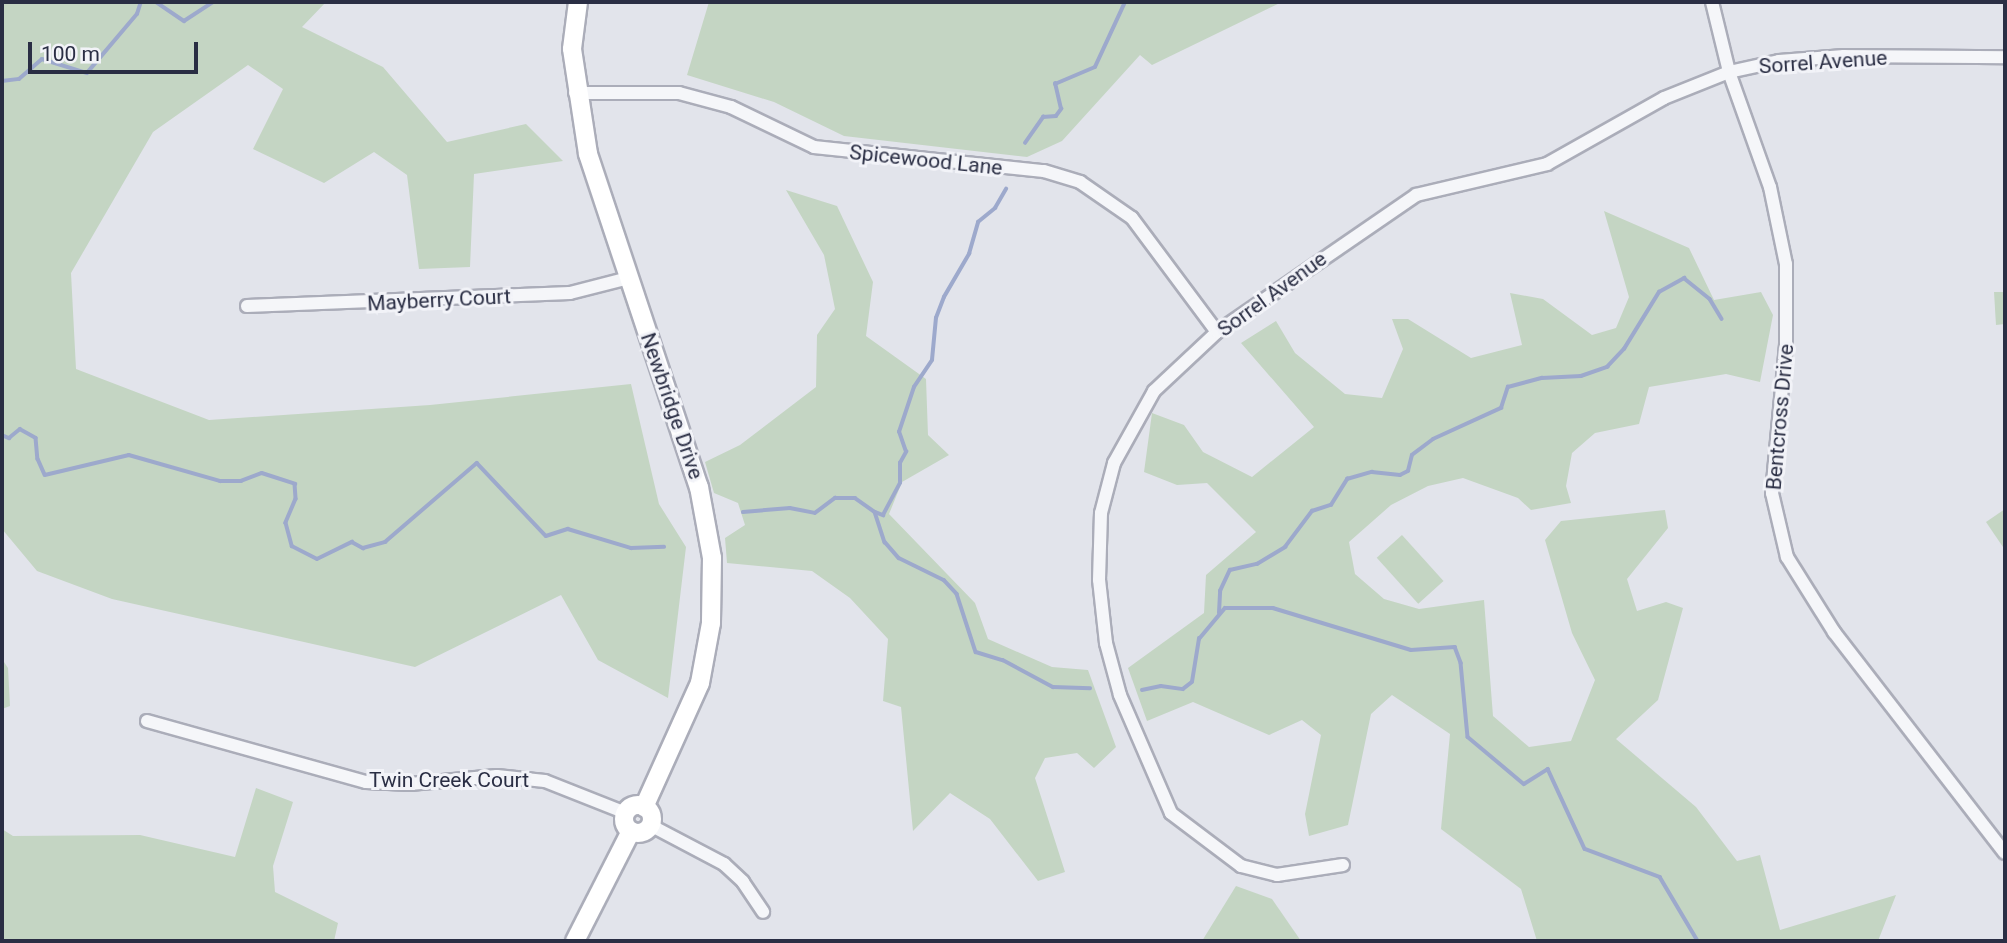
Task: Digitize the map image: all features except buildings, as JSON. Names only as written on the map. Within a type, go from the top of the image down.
[{"type":"street","name":"Newbridge Drive","points":[[578,2],[572,49],[575,93],[588,154],[699,487],[712,558],[711,623],[699,683],[644,807]]},
{"type":"street","name":"Bentcross Drive","points":[[1712,2],[1729,72],[1770,187],[1786,264],[1786,345],[1772,494],[1787,557],[1834,632],[2005,853]]},
{"type":"street","name":"Sorrel Avenue","points":[[1343,865],[1277,875],[1241,866],[1171,813],[1120,695],[1107,643],[1099,580],[1101,513],[1114,463],[1154,391],[1217,332],[1416,195],[1547,164],[1664,99],[1729,72],[1779,61],[1844,56],[2005,57]]},
{"type":"street","name":"Spicewood Lane","points":[[575,93],[679,93],[731,107],[814,147],[1044,171],[1080,182],[1132,218],[1217,332]]},
{"type":"street","name":"Mayberry Court","points":[[247,306],[570,293],[629,278]]},
{"type":"street","name":"Twin Creek Court","points":[[147,722],[366,782],[410,784],[497,776],[545,780],[626,813]]},
{"type":"street","points":[[633,807],[644,807],[651,815],[650,825],[642,832],[631,831],[625,822],[626,813],[633,807]]},
{"type":"street","points":[[650,825],[724,864],[743,882],[763,912]]},
{"type":"street","points":[[575,941],[631,831]]},
{"type":"green space","points":[[2,2],[326,2],[302,27],[383,67],[447,142],[526,124],[563,161],[474,174],[470,267],[419,269],[407,175],[374,152],[324,183],[253,149],[283,89],[248,65],[153,132],[71,273],[76,369],[209,420],[430,405],[631,384],[659,504],[686,547],[668,698],[598,660],[561,595],[415,667],[112,599],[37,571],[2,529]]},
{"type":"green space","points":[[709,2],[1282,2],[1152,65],[1140,55],[1062,141],[1027,157],[844,136],[774,102],[687,75]]},
{"type":"green space","points":[[786,190],[837,206],[873,282],[866,336],[926,379],[928,435],[949,455],[902,482],[889,514],[975,603],[988,639],[1052,667],[1088,670],[1116,747],[1094,768],[1077,753],[1045,758],[1035,778],[1065,872],[1038,881],[990,819],[950,793],[913,831],[901,707],[883,701],[888,639],[850,598],[812,571],[727,563],[725,538],[745,525],[738,503],[714,493],[705,462],[740,445],[816,387],[817,335],[835,309],[824,255]]},
{"type":"green space","points":[[1604,211],[1689,248],[1714,300],[1761,292],[1773,315],[1760,382],[1726,374],[1649,387],[1639,424],[1595,433],[1572,453],[1566,486],[1571,503],[1531,510],[1518,498],[1463,478],[1428,486],[1391,505],[1349,542],[1355,574],[1384,599],[1419,609],[1484,600],[1493,716],[1529,747],[1571,741],[1595,680],[1572,633],[1545,540],[1561,521],[1665,510],[1668,528],[1627,579],[1637,611],[1666,602],[1683,608],[1658,700],[1616,739],[1696,807],[1737,861],[1760,855],[1780,930],[1896,895],[1878,941],[1537,941],[1521,889],[1441,829],[1450,734],[1392,695],[1371,714],[1348,825],[1309,836],[1305,814],[1321,735],[1302,720],[1269,735],[1193,702],[1147,721],[1128,668],[1204,613],[1206,575],[1256,532],[1207,483],[1177,485],[1144,472],[1152,413],[1184,425],[1203,452],[1252,477],[1314,427],[1241,343],[1276,321],[1295,353],[1345,394],[1382,398],[1403,349],[1392,319],[1408,319],[1471,358],[1522,345],[1510,293],[1543,299],[1592,335],[1616,328],[1629,297]]},
{"type":"green space","points":[[1994,292],[2005,292],[2005,324],[1996,325]]},
{"type":"green space","points":[[2005,509],[2005,550],[1986,522]]},
{"type":"green space","points":[[1402,535],[1443,581],[1418,604],[1377,558]]},
{"type":"green space","points":[[2,659],[8,668],[10,706],[2,709]]},
{"type":"green space","points":[[256,788],[293,802],[273,866],[275,892],[338,923],[334,941],[2,941],[2,829],[13,836],[140,835],[235,857]]},
{"type":"green space","points":[[1236,886],[1272,899],[1301,941],[1202,941]]},
{"type":"waterway","points":[[2,81],[19,79],[42,59],[87,73],[137,14],[141,2]]},
{"type":"waterway","points":[[156,2],[184,21],[213,2]]},
{"type":"waterway","points":[[1025,143],[1043,117],[1056,116],[1061,109],[1055,84],[1095,67],[1125,2]]},
{"type":"waterway","points":[[875,512],[883,515],[900,483],[900,463],[906,452],[899,432],[914,387],[932,360],[936,318],[944,297],[969,254],[978,222],[995,208],[1006,189]]},
{"type":"waterway","points":[[1219,613],[1220,591],[1230,570],[1257,564],[1285,547],[1312,511],[1331,505],[1347,479],[1372,472],[1400,475],[1408,471],[1412,455],[1433,439],[1501,408],[1508,387],[1542,378],[1581,376],[1607,367],[1624,349],[1659,292],[1684,278],[1710,299],[1722,319]]},
{"type":"waterway","points":[[2,435],[9,438],[20,429],[36,438],[38,459],[45,475],[129,455],[220,481],[241,481],[262,473],[295,484],[296,499],[286,523],[292,546],[317,559],[352,542],[363,548],[385,542],[477,463],[546,536],[568,529],[631,548],[664,547]]},
{"type":"waterway","points":[[743,512],[790,508],[815,513],[835,498],[855,498],[875,512],[885,542],[899,558],[944,580],[957,594],[976,652],[1003,660],[1053,687],[1090,688]]},
{"type":"waterway","points":[[1142,690],[1161,686],[1183,689],[1192,682],[1199,639],[1225,608],[1273,608],[1411,650],[1455,647],[1461,663],[1468,737],[1524,784],[1548,769],[1585,849],[1660,877],[1698,941]]}]
